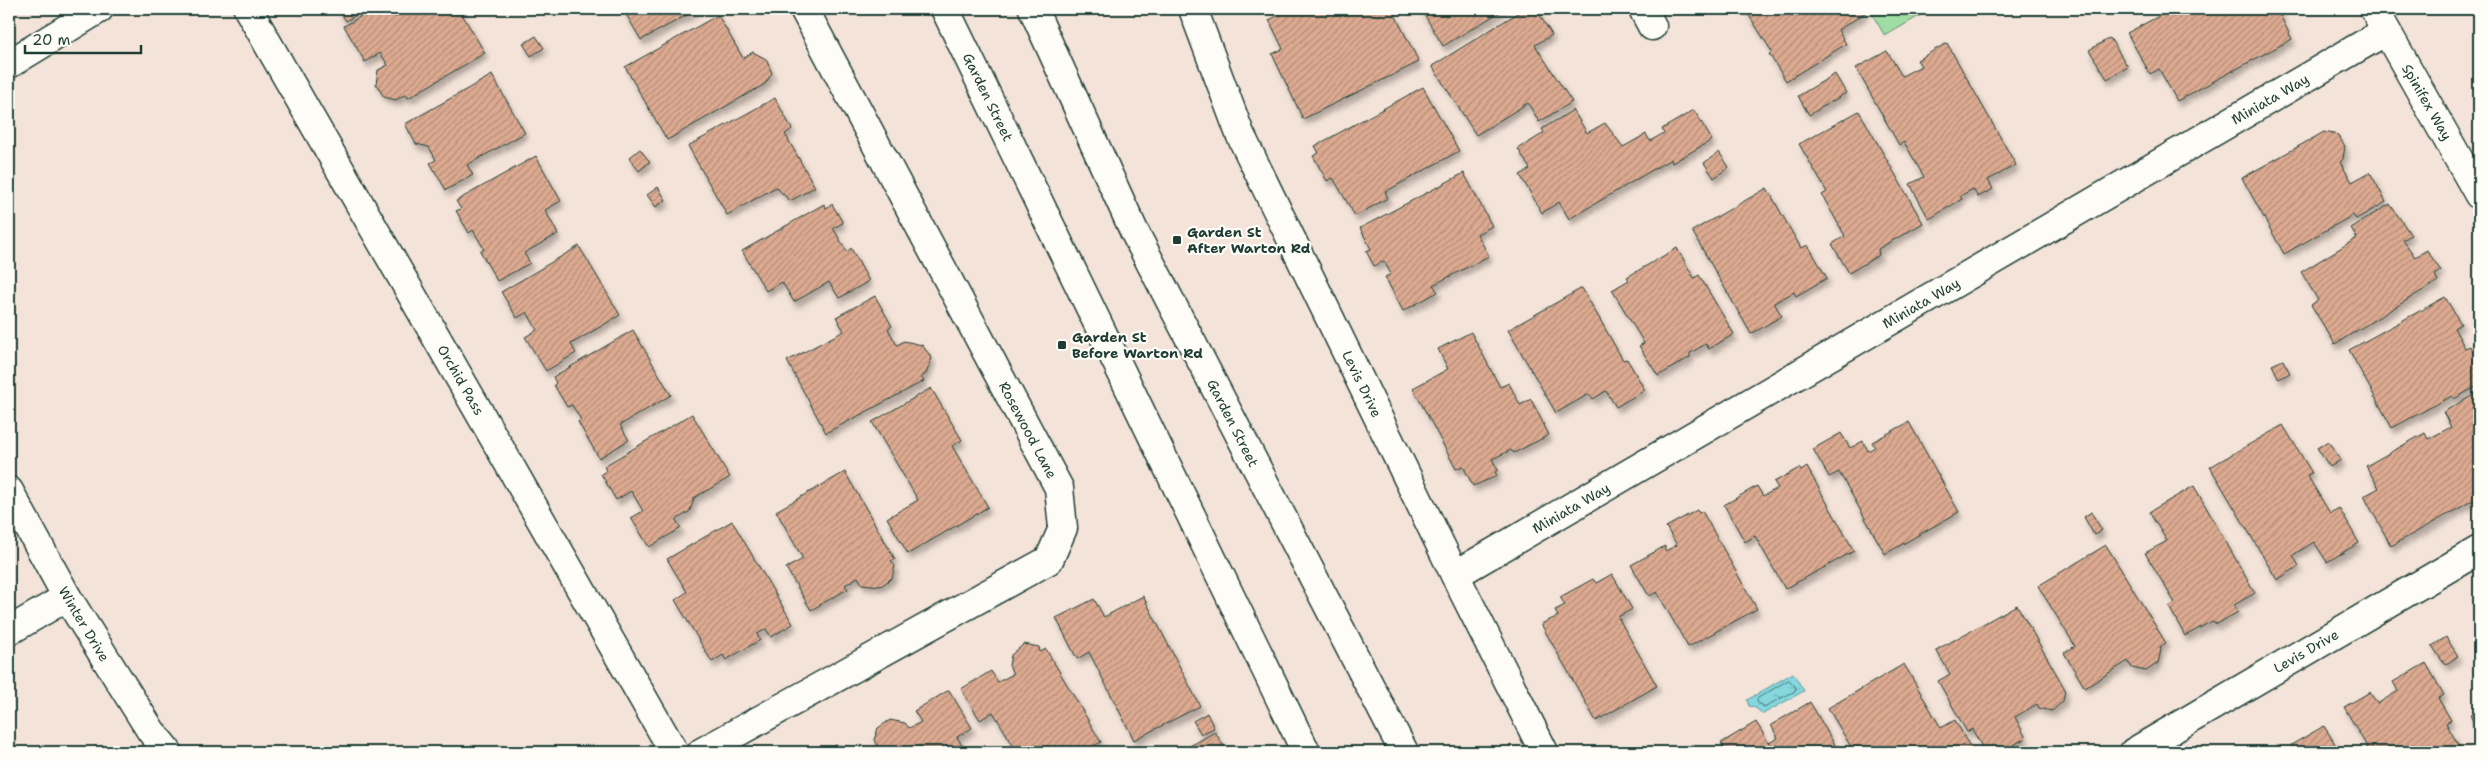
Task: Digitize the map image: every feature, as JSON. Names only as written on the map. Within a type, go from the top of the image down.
[{"type":"street","points":[[9,64],[99,9]]},
{"type":"street","name":"Orchid Pass","points":[[248,9],[674,752]]},
{"type":"street","name":"Rosewood Lane","points":[[702,752],[1049,560],[1064,528],[1059,488],[804,9]]},
{"type":"street","name":"Garden Street","points":[[945,9],[1306,752]]},
{"type":"street","name":"Garden Street","points":[[1033,9],[1134,231],[1404,752]]},
{"type":"street","name":"Levis Drive","points":[[1193,9],[1240,134],[1455,576],[1544,752]]},
{"type":"street","name":"Miniata Way","points":[[1455,576],[2380,20]]},
{"type":"street","name":"Spinifex Way","points":[[2380,20],[2479,195]]},
{"type":"street","name":"Winter Drive","points":[[9,490],[67,598],[151,731],[168,752]]},
{"type":"street","name":"Levis Drive","points":[[2134,752],[2479,550]]},
{"type":"street","points":[[9,631],[67,598]]},
{"type":"green space","points":[[1869,9],[1931,9],[1885,36]]},
{"type":"water","points":[[1793,673],[1804,691],[1763,714],[1754,707],[1749,706],[1747,700]]},
{"type":"building","points":[[338,9],[366,9],[346,21]]},
{"type":"building","points":[[374,9],[391,9],[395,17],[410,9],[459,9],[485,53],[408,98],[406,94],[396,100],[384,97],[376,84],[378,70],[388,65],[380,53],[365,62],[344,26]]},
{"type":"building","points":[[623,9],[698,9],[641,40]]},
{"type":"building","points":[[1291,9],[1392,9],[1419,62],[1303,119],[1272,54],[1283,49],[1269,20]]},
{"type":"building","points":[[1421,9],[1505,9],[1443,46]]},
{"type":"building","points":[[1524,9],[1536,9],[1552,35],[1535,45],[1572,102],[1539,122],[1528,103],[1476,135],[1432,66]]},
{"type":"building","points":[[1745,9],[1863,9],[1865,13],[1838,30],[1846,44],[1786,81],[1769,54],[1772,52]]},
{"type":"building","points":[[2172,9],[2280,9],[2282,13],[2279,13],[2292,39],[2177,101],[2159,69],[2150,74],[2127,33]]},
{"type":"building","points":[[718,15],[743,58],[753,52],[766,59],[772,73],[765,84],[667,140],[625,67]]},
{"type":"building","points":[[536,36],[544,48],[531,56],[523,44]]},
{"type":"building","points":[[2110,38],[2128,67],[2107,79],[2089,50]]},
{"type":"building","points":[[1947,43],[2016,165],[1988,180],[1993,189],[1978,197],[1973,189],[1960,196],[1962,199],[1929,219],[1910,184],[1924,177],[1904,142],[1899,145],[1856,68],[1887,51],[1902,76],[1921,66],[1917,60]]},
{"type":"building","points":[[1835,74],[1846,93],[1809,115],[1798,96]]},
{"type":"building","points":[[492,75],[525,133],[467,165],[473,175],[446,190],[430,163],[436,160],[429,147],[416,144],[405,124]]},
{"type":"building","points":[[1423,87],[1459,151],[1385,192],[1388,198],[1355,216],[1333,178],[1327,181],[1313,156],[1319,153],[1315,146]]},
{"type":"building","points":[[775,98],[792,129],[785,134],[815,187],[790,201],[776,187],[727,215],[688,146]]},
{"type":"building","points":[[1573,110],[1587,133],[1605,123],[1623,147],[1646,134],[1650,141],[1664,133],[1662,129],[1694,110],[1712,140],[1672,163],[1671,159],[1569,219],[1559,202],[1542,213],[1520,175],[1530,169],[1518,149],[1544,133],[1542,129]]},
{"type":"building","points":[[1859,111],[1923,223],[1878,249],[1879,255],[1849,273],[1832,244],[1845,236],[1822,195],[1827,192],[1799,144]]},
{"type":"building","points":[[2324,132],[2338,135],[2345,146],[2343,159],[2340,162],[2352,182],[2370,172],[2386,202],[2356,219],[2353,215],[2284,254],[2242,178]]},
{"type":"building","points":[[640,149],[650,162],[639,171],[629,158]]},
{"type":"building","points":[[1719,152],[1729,167],[1714,178],[1704,163]]},
{"type":"building","points":[[536,156],[561,201],[545,210],[558,234],[524,253],[530,263],[497,281],[480,251],[484,249],[473,230],[469,233],[456,211],[461,209],[456,201]]},
{"type":"building","points":[[1464,173],[1492,226],[1477,234],[1489,256],[1433,285],[1438,292],[1403,311],[1385,277],[1391,274],[1384,261],[1374,266],[1366,251],[1371,249],[1360,228]]},
{"type":"building","points":[[658,187],[666,200],[656,207],[647,195]]},
{"type":"building","points":[[1767,188],[1801,248],[1808,245],[1827,278],[1796,296],[1794,292],[1774,303],[1782,316],[1751,334],[1692,231]]},
{"type":"building","points":[[824,204],[826,208],[832,204],[843,223],[833,228],[847,252],[851,248],[869,281],[839,298],[829,282],[794,302],[782,282],[766,291],[742,251]]},
{"type":"building","points":[[2390,204],[2411,235],[2403,240],[2415,257],[2427,250],[2441,271],[2435,275],[2438,281],[2335,344],[2311,305],[2318,300],[2301,272],[2357,238],[2351,228]]},
{"type":"building","points":[[579,246],[620,315],[571,344],[576,353],[546,371],[525,337],[537,330],[527,312],[517,318],[501,292]]},
{"type":"building","points":[[1677,248],[1694,278],[1699,275],[1734,334],[1709,349],[1706,344],[1690,353],[1690,357],[1658,376],[1639,346],[1644,343],[1612,290],[1629,280],[1627,277]]},
{"type":"building","points":[[1582,288],[1623,360],[1627,359],[1645,390],[1616,407],[1606,391],[1593,399],[1589,394],[1556,413],[1508,330]]},
{"type":"building","points":[[875,296],[892,326],[888,329],[897,345],[904,341],[922,345],[932,358],[926,374],[921,377],[924,381],[826,433],[787,361],[844,331],[836,317]]},
{"type":"building","points":[[2445,297],[2461,324],[2454,328],[2465,348],[2470,346],[2479,364],[2479,385],[2454,399],[2452,396],[2392,428],[2349,350]]},
{"type":"building","points":[[633,330],[671,395],[620,425],[629,440],[599,458],[578,422],[581,420],[572,405],[567,407],[554,385],[556,383],[553,377]]},
{"type":"building","points":[[1471,332],[1500,387],[1509,383],[1520,405],[1531,399],[1549,435],[1514,453],[1511,450],[1492,459],[1498,470],[1495,472],[1497,476],[1473,486],[1463,466],[1456,469],[1413,388],[1448,369],[1438,349]]},
{"type":"building","points":[[2283,360],[2290,373],[2279,379],[2272,365]]},
{"type":"building","points":[[931,388],[962,440],[952,446],[988,507],[908,554],[887,518],[918,500],[872,422]]},
{"type":"building","points":[[2479,392],[2479,497],[2391,546],[2364,496],[2379,488],[2366,466],[2425,433],[2428,439],[2451,427],[2443,412]]},
{"type":"building","points":[[692,414],[730,477],[694,498],[690,511],[676,520],[681,528],[649,547],[631,518],[643,511],[631,491],[616,500],[601,474],[606,471],[604,466]]},
{"type":"building","points":[[1909,422],[1959,512],[1885,554],[1839,472],[1829,477],[1813,449],[1841,433],[1850,448],[1863,441],[1868,451],[1875,447],[1872,442]]},
{"type":"building","points":[[2283,425],[2312,473],[2307,475],[2330,513],[2339,508],[2359,543],[2327,562],[2314,542],[2293,555],[2299,566],[2277,580],[2210,467]]},
{"type":"building","points":[[2328,441],[2341,460],[2330,467],[2317,448]]},
{"type":"building","points":[[1807,467],[1854,551],[1785,589],[1755,536],[1745,542],[1724,505],[1757,486],[1763,496],[1778,488],[1774,482],[1799,468],[1801,471]]},
{"type":"building","points":[[845,472],[895,559],[891,561],[895,566],[892,578],[881,586],[862,584],[858,577],[845,585],[848,589],[811,610],[786,568],[803,559],[776,511]]},
{"type":"building","points":[[2194,486],[2255,593],[2234,605],[2238,612],[2217,624],[2212,621],[2185,636],[2169,607],[2175,603],[2145,553],[2167,541],[2149,512]]},
{"type":"building","points":[[1697,510],[1699,513],[1702,511],[1757,609],[1688,647],[1657,592],[1649,596],[1631,565],[1665,546],[1665,551],[1677,545],[1666,527]]},
{"type":"building","points":[[2091,512],[2102,530],[2094,535],[2084,517]]},
{"type":"building","points":[[732,521],[793,624],[771,637],[766,629],[757,634],[760,640],[726,660],[723,655],[712,662],[675,600],[687,592],[667,559]]},
{"type":"building","points":[[2106,545],[2166,643],[2160,647],[2158,663],[2146,671],[2132,668],[2128,661],[2085,688],[2064,653],[2075,646],[2038,586]]},
{"type":"building","points":[[1612,574],[1632,609],[1618,617],[1657,686],[1596,721],[1541,624],[1558,616],[1555,610],[1565,605],[1560,597],[1593,579],[1596,583]]},
{"type":"building","points":[[1143,596],[1200,706],[1134,740],[1089,652],[1077,659],[1056,618],[1094,599],[1104,617]]},
{"type":"building","points":[[2017,605],[2065,689],[2063,701],[2052,711],[2039,708],[2037,704],[2015,717],[2026,738],[2001,752],[1985,752],[1972,729],[1967,732],[1938,681],[1950,674],[1936,650]]},
{"type":"building","points":[[2446,637],[2458,656],[2445,665],[2432,646]]},
{"type":"building","points":[[1024,644],[1039,647],[1040,652],[1046,649],[1101,742],[1083,752],[1017,752],[993,712],[980,720],[961,689],[991,671],[998,682],[1013,674],[1009,665],[1011,655]]},
{"type":"building","points":[[2426,663],[2444,695],[2438,698],[2451,720],[2446,723],[2462,752],[2370,752],[2344,707],[2370,692],[2377,704],[2398,691],[2393,682]]},
{"type":"building","points":[[1904,664],[1941,728],[1955,720],[1973,752],[1854,752],[1828,708]]},
{"type":"building","points":[[949,690],[972,728],[957,737],[966,752],[874,752],[871,748],[878,746],[874,740],[878,728],[890,720],[905,723],[909,728],[921,722],[914,711]]},
{"type":"building","points":[[1810,702],[1839,752],[1727,752],[1721,743],[1756,722],[1769,743],[1778,738],[1771,725]]},
{"type":"building","points":[[2479,710],[2479,734],[2470,715]]},
{"type":"building","points":[[1207,713],[1214,728],[1201,734],[1193,721]]},
{"type":"building","points":[[2324,726],[2340,752],[2288,752],[2293,749],[2291,745]]},
{"type":"building","points":[[1215,732],[1226,749],[1222,752],[1192,752],[1188,747]]},
{"type":"building","points":[[836,745],[854,747],[857,752],[827,752]]},
{"type":"place","name":"Garden St After Warton Rd","points":[[1177,240]]},
{"type":"place","name":"Garden St Before Warton Rd","points":[[1062,345]]}]
